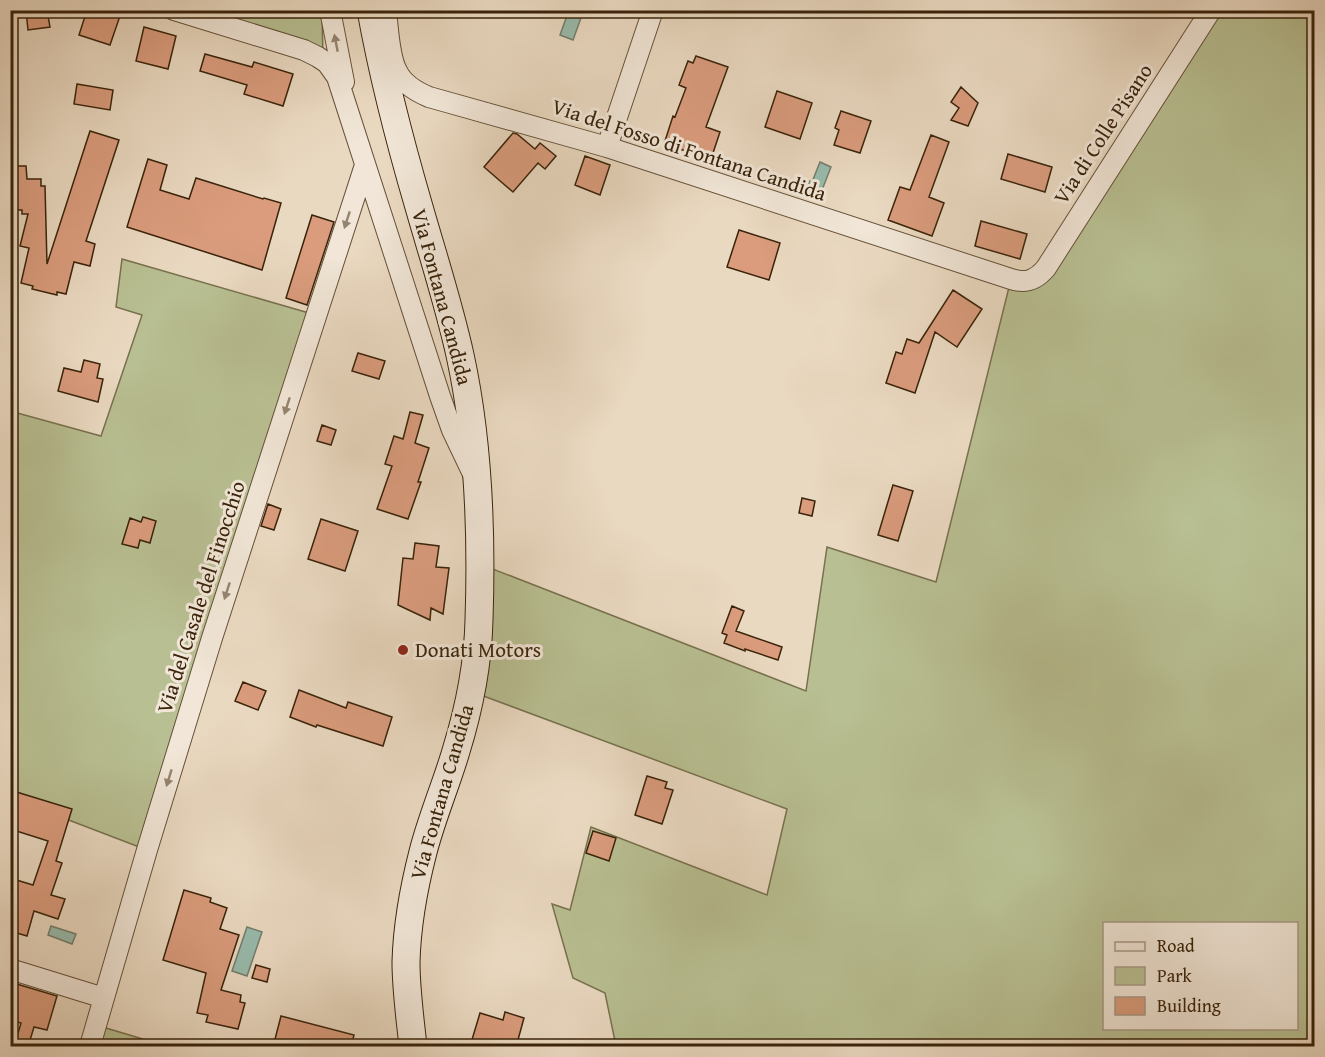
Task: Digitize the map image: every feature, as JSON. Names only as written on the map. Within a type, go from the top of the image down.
[{"type":"main road","name":"Via Fontana Candida","points":[[371,10],[381,67],[392,111],[456,336],[466,391],[478,486],[480,595],[476,657],[456,751],[430,826],[419,868],[408,932],[407,985],[413,1047]]},
{"type":"street","points":[[174,10],[304,50],[327,63],[334,72],[351,117],[440,396],[478,486]]},
{"type":"street","points":[[330,10],[351,117]]},
{"type":"street","name":"Via del Fosso di Fontana Candida","points":[[386,10],[397,71],[406,83],[429,97],[607,147],[1011,279],[1032,280]]},
{"type":"street","points":[[607,147],[653,10]]},
{"type":"street","name":"Via di Colle Pisano","points":[[1032,280],[1046,268],[1211,10]]},
{"type":"street","name":"Via del Casale del Finocchio","points":[[90,1047],[212,638],[365,165]]},
{"type":"street","points":[[10,969],[104,998]]},
{"type":"green space","points":[[174,11],[322,11],[323,60]]},
{"type":"green space","points":[[1211,11],[1314,11],[1314,1046],[616,1046],[605,993],[573,978],[552,904],[570,910],[591,827],[767,895],[787,809],[470,691],[480,564],[806,691],[827,547],[936,582],[1011,279],[1027,281]]},
{"type":"green space","points":[[122,259],[316,315],[147,850],[11,798],[10,411],[101,436],[142,315],[116,307]]},
{"type":"green space","points":[[96,1025],[166,1046],[90,1046]]},
{"type":"shaded area","points":[[569,10],[582,15],[573,40],[560,35]]},
{"type":"shaded area","points":[[820,162],[831,167],[822,190],[816,188],[815,191],[807,188]]},
{"type":"shaded area","points":[[51,926],[76,934],[72,944],[48,935]]},
{"type":"shaded area","points":[[247,927],[262,932],[247,976],[232,971]]},
{"type":"building","points":[[47,10],[50,27],[28,30],[26,11]]},
{"type":"building","points":[[87,10],[113,10],[121,13],[110,45],[79,35]]},
{"type":"building","points":[[144,27],[176,36],[168,69],[136,61]]},
{"type":"building","points":[[205,54],[252,67],[254,62],[293,74],[283,106],[244,94],[247,85],[200,71]]},
{"type":"building","points":[[696,56],[728,67],[706,127],[720,132],[711,159],[664,144],[673,116],[675,117],[686,88],[679,85],[688,61],[693,63]]},
{"type":"building","points":[[77,84],[113,90],[110,110],[74,104]]},
{"type":"building","points":[[961,87],[978,103],[968,126],[951,120],[959,108],[951,102]]},
{"type":"building","points":[[777,91],[812,103],[800,139],[765,127]]},
{"type":"building","points":[[841,111],[871,121],[860,153],[834,145],[839,130],[835,128]]},
{"type":"building","points":[[90,131],[119,140],[86,241],[95,244],[90,266],[74,262],[66,294],[57,292],[57,295],[32,289],[33,286],[21,283],[29,248],[20,246],[28,214],[22,214],[22,210],[13,210],[13,205],[10,205],[10,166],[26,166],[27,179],[41,179],[41,186],[45,186],[47,264]]},
{"type":"building","points":[[513,133],[535,149],[540,143],[556,156],[545,169],[538,163],[513,192],[484,167]]},
{"type":"building","points":[[931,135],[949,142],[929,197],[944,203],[932,236],[888,220],[900,187],[910,190]]},
{"type":"building","points":[[1008,154],[1052,167],[1045,192],[1001,179]]},
{"type":"building","points":[[585,156],[610,165],[600,195],[575,185]]},
{"type":"building","points":[[148,159],[167,165],[160,190],[189,199],[196,178],[281,203],[262,270],[127,227]]},
{"type":"building","points":[[312,215],[334,222],[307,305],[286,298]]},
{"type":"building","points":[[981,221],[1027,234],[1020,259],[975,246]]},
{"type":"building","points":[[739,230],[780,243],[769,280],[727,267]]},
{"type":"building","points":[[953,290],[982,309],[957,347],[935,332],[915,393],[886,383],[896,352],[902,354],[907,339],[919,343]]},
{"type":"building","points":[[358,353],[385,361],[379,379],[352,371]]},
{"type":"building","points":[[84,360],[100,364],[97,378],[103,379],[98,402],[58,391],[64,368],[81,372]]},
{"type":"building","points":[[410,412],[423,415],[415,443],[429,448],[418,482],[421,482],[408,519],[377,509],[392,466],[385,464],[394,436],[403,439]]},
{"type":"building","points":[[322,425],[336,430],[331,445],[317,441]]},
{"type":"building","points":[[893,485],[913,491],[898,541],[878,535]]},
{"type":"building","points":[[802,498],[815,501],[812,516],[799,513]]},
{"type":"building","points":[[268,504],[281,509],[274,530],[261,526]]},
{"type":"building","points":[[143,517],[156,521],[150,543],[140,540],[138,548],[122,544],[130,518],[141,522]]},
{"type":"building","points":[[321,519],[358,531],[345,571],[308,559]]},
{"type":"building","points":[[415,543],[439,546],[436,567],[449,568],[443,614],[431,608],[430,620],[398,605],[403,558],[413,559]]},
{"type":"building","points":[[732,606],[744,611],[736,631],[782,647],[778,660],[724,643],[727,635],[722,633]]},
{"type":"building","points":[[243,682],[266,691],[258,710],[235,701]]},
{"type":"building","points":[[299,690],[346,708],[348,702],[392,717],[383,746],[317,725],[316,727],[290,717]]},
{"type":"building","points":[[647,776],[667,782],[665,788],[673,790],[662,824],[635,815]]},
{"type":"building","points":[[10,790],[72,809],[56,861],[62,863],[51,895],[65,899],[58,919],[34,911],[27,936],[10,931],[10,878],[33,885],[48,841],[10,829]]},
{"type":"building","points":[[593,831],[616,838],[609,861],[586,853]]},
{"type":"building","points":[[184,890],[211,898],[210,902],[227,908],[220,929],[239,935],[221,990],[241,995],[240,1002],[245,1003],[238,1029],[206,1022],[208,1015],[197,1013],[206,973],[163,960]]},
{"type":"building","points":[[256,965],[270,969],[267,982],[252,978]]},
{"type":"building","points":[[10,982],[57,996],[47,1030],[34,1027],[28,1047],[14,1047],[21,1023],[13,1021],[17,1009],[10,1007]]},
{"type":"building","points":[[505,1012],[524,1018],[516,1047],[499,1044],[498,1047],[483,1047],[471,1043],[480,1013],[503,1020]]},
{"type":"building","points":[[281,1016],[354,1035],[351,1047],[273,1047]]},
{"type":"place","name":"Donati Motors","points":[[403,650]]}]
